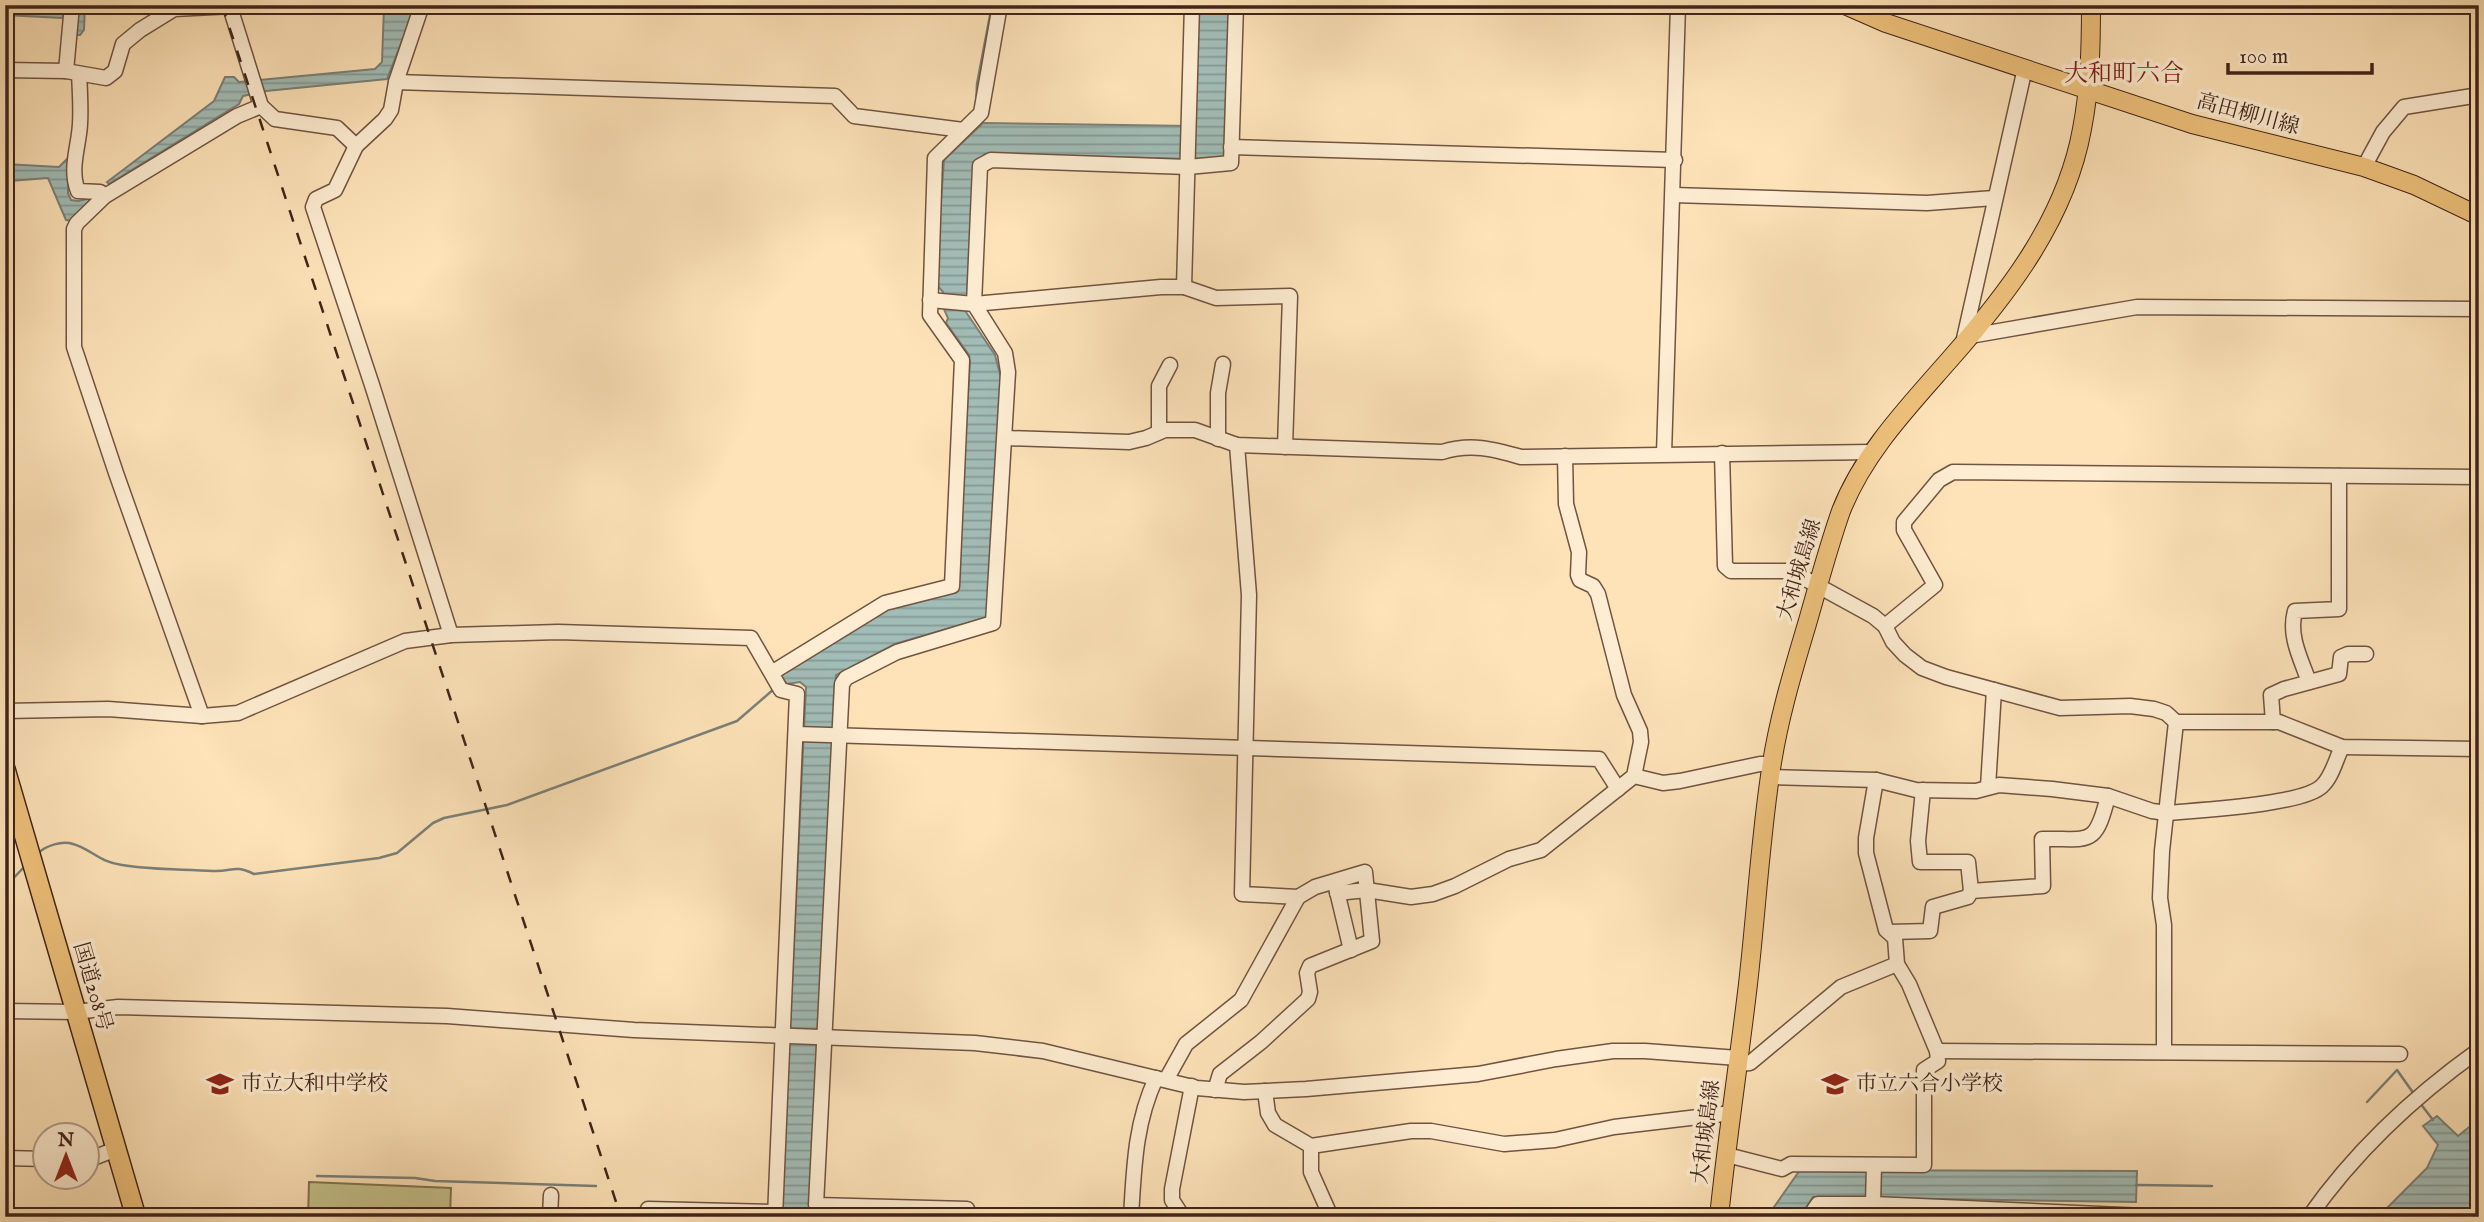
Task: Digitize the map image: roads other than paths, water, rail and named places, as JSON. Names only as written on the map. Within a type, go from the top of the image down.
[{"type":"highway","name":"国道208号","points":[[5,769],[136,1217]]},
{"type":"main road","name":"高田柳川線","points":[[1845,5],[1886,23],[2192,124],[2364,167],[2414,185],[2479,216]]},
{"type":"main road","name":"大和城島線","points":[[1717,1215],[1732,1114],[1771,771],[1779,724],[1818,585],[1842,510],[1872,452],[2009,287],[2045,232],[2071,169],[2082,132],[2088,89],[2091,5]]},
{"type":"street","points":[[72,5],[73,73],[80,121],[74,163],[76,185],[78,191],[100,192],[104,196]]},
{"type":"street","points":[[5,70],[73,73],[106,78],[115,71],[123,44],[174,9],[252,5]]},
{"type":"street","points":[[422,5],[396,82],[391,110],[356,146],[335,190],[316,199],[313,207],[373,385],[451,635]]},
{"type":"street","points":[[772,672],[885,603],[952,586],[962,360],[930,315],[935,158],[981,113],[1000,5]]},
{"type":"street","points":[[1184,286],[1192,5]]},
{"type":"street","points":[[967,1217],[967,1209],[816,1205],[842,684],[846,678],[897,652],[993,623],[1008,372],[1005,353],[974,304],[980,166],[991,159],[1188,166],[1231,163],[1236,5]]},
{"type":"street","points":[[1664,454],[1678,5]]},
{"type":"street","points":[[230,8],[261,106],[275,119],[337,128],[356,146]]},
{"type":"street","points":[[2025,68],[1994,198],[1966,340],[2137,307],[2479,309]]},
{"type":"street","points":[[396,82],[835,96],[854,116],[963,130]]},
{"type":"street","points":[[2364,167],[2383,132],[2404,107],[2479,95]]},
{"type":"street","points":[[202,716],[74,347],[74,229],[104,196],[237,116],[261,106]]},
{"type":"street","points":[[1231,147],[1675,160]]},
{"type":"street","points":[[1673,195],[1927,203],[1994,198]]},
{"type":"street","points":[[930,300],[974,304],[1161,286],[1184,286],[1216,298],[1290,296],[1285,446]]},
{"type":"street","points":[[1218,439],[1218,393],[1223,364]]},
{"type":"street","points":[[1159,432],[1159,386],[1170,365]]},
{"type":"street","points":[[1005,438],[1129,442],[1165,430],[1195,430],[1237,445],[1442,452],[1457,447],[1479,446],[1521,457],[1872,452]]},
{"type":"street","points":[[1237,445],[1250,594],[1242,894],[1298,897]]},
{"type":"street","points":[[1722,453],[1725,566],[1731,572],[1791,572],[1818,585],[1873,616],[1885,626],[1893,642],[1905,655],[1922,668],[2060,708],[2130,705],[2166,713],[2176,722],[2279,722],[2342,747],[2479,748]]},
{"type":"street","points":[[1367,890],[1411,897],[1433,894],[1509,859],[1541,850],[1634,776],[1641,742],[1640,731],[1624,695],[1598,594],[1593,586],[1580,580],[1578,575],[1579,552],[1566,504],[1565,456]]},
{"type":"street","points":[[1885,626],[1935,585],[1904,530],[1904,522],[1939,480],[1953,472],[2479,477]]},
{"type":"street","points":[[2309,682],[2292,634],[2292,620],[2295,611],[2339,609],[2339,476]]},
{"type":"street","points":[[5,711],[108,709],[202,716],[238,712],[405,641],[451,635],[558,632],[751,638],[781,690],[797,694],[776,1214],[648,1209],[648,1217]]},
{"type":"street","points":[[2273,722],[2271,695],[2339,674],[2341,657],[2348,654],[2366,654]]},
{"type":"street","points":[[1988,787],[1994,690]]},
{"type":"street","points":[[2164,1052],[2164,925],[2160,898],[2162,851],[2176,722]]},
{"type":"street","points":[[797,734],[1599,759],[1618,789]]},
{"type":"street","points":[[1634,776],[1663,783],[1760,764],[1771,771],[1876,780],[1923,790],[1976,791],[1988,787],[2052,789],[2108,796],[2151,811],[2167,813],[2267,803],[2308,794],[2327,781],[2342,747]]},
{"type":"street","points":[[1727,1155],[1782,1169],[1791,1164],[1924,1165],[1924,1070],[1938,1061],[1937,1051],[1909,984],[1897,964],[1895,938],[1886,930],[1866,853],[1876,780]]},
{"type":"street","points":[[1889,932],[1930,931],[1933,906],[1968,897],[1971,891],[1968,862],[1920,862],[1918,841],[1923,790]]},
{"type":"street","points":[[1971,891],[2043,886],[2042,839],[2089,838],[2097,831],[2102,820],[2108,796]]},
{"type":"street","points":[[1131,1217],[1135,1147],[1145,1102],[1186,1044],[1241,1000],[1298,897],[1315,887],[1336,887],[1365,872],[1372,941],[1310,966],[1307,973],[1310,992],[1308,999],[1261,1042],[1220,1074],[1215,1090]]},
{"type":"street","points":[[1336,887],[1351,950]]},
{"type":"street","points":[[5,1011],[76,1012],[118,1007],[427,1015],[559,1025],[975,1043],[1043,1051],[1215,1090],[1265,1091],[1478,1074],[1613,1051],[1645,1051],[1750,1063],[1841,987],[1897,964]]},
{"type":"street","points":[[2309,1217],[2343,1172],[2379,1132],[2417,1096],[2479,1050]]},
{"type":"street","points":[[1937,1051],[2400,1054]]},
{"type":"street","points":[[1183,1217],[1172,1200],[1172,1189],[1192,1086]]},
{"type":"street","points":[[1265,1091],[1268,1112],[1275,1125],[1286,1134],[1311,1146],[1431,1130],[1504,1144],[1555,1140],[1614,1127],[1732,1114]]},
{"type":"street","points":[[1311,1146],[1311,1172],[1331,1217]]},
{"type":"street","points":[[102,1154],[116,1149]]},
{"type":"street","points":[[5,1158],[32,1159]]},
{"type":"street","points":[[1873,1200],[1874,1165]]},
{"type":"street","points":[[550,1217],[551,1195]]},
{"type":"street","points":[[1809,1217],[1818,1204],[1873,1200],[2167,1217]]},
{"type":"water","points":[[78,5],[85,5],[84,30],[80,35],[76,35],[64,15],[62,18],[5,15],[5,9],[76,13]]},
{"type":"water","points":[[391,5],[415,8],[387,79],[266,91],[243,96],[239,104],[109,184],[107,182],[214,101],[225,77],[234,77],[239,82],[375,69],[382,62],[384,7]]},
{"type":"water","points":[[1197,5],[1229,5],[1224,157],[1192,159],[985,154],[975,163],[966,312],[995,355],[1001,378],[988,617],[895,644],[836,675],[813,1208],[961,1214],[961,1217],[781,1217],[806,687],[800,682],[787,684],[778,674],[888,608],[956,591],[970,362],[969,355],[946,323],[948,318],[943,307],[943,292],[935,283],[944,160],[983,123],[1193,126]]},
{"type":"water","points":[[68,158],[68,193],[71,200],[92,198],[71,221],[66,220],[48,178],[10,181],[5,185],[5,164],[59,167]]},
{"type":"water","points":[[2479,1115],[2479,1217],[2378,1217],[2427,1168],[2438,1145],[2423,1126],[2437,1116],[2458,1136],[2478,1120]]},
{"type":"water","points":[[1800,1170],[2137,1171],[2136,1202],[1813,1197],[1800,1217],[1767,1217]]},
{"type":"waterway","points":[[976,109],[977,84],[992,5]]},
{"type":"waterway","points":[[38,853],[54,844],[69,843],[122,865],[213,871],[237,869],[254,874],[379,858],[397,853],[433,823],[444,818],[507,805],[737,721],[774,689]]},
{"type":"waterway","points":[[5,887],[26,865]]},
{"type":"waterway","points":[[2367,1102],[2397,1070],[2414,1094]]},
{"type":"waterway","points":[[2420,1103],[2433,1120]]},
{"type":"waterway","points":[[317,1176],[596,1186]]},
{"type":"waterway","points":[[2136,1185],[2212,1186]]},
{"type":"railway","points":[[222,5],[621,1217]]},
{"type":"place","name":"市立大和中学校","points":[[220,1084]]},
{"type":"place","name":"市立六合小学校","points":[[1835,1084]]},
{"type":"district","name":"大和町六合","points":[[2124,74]]}]
